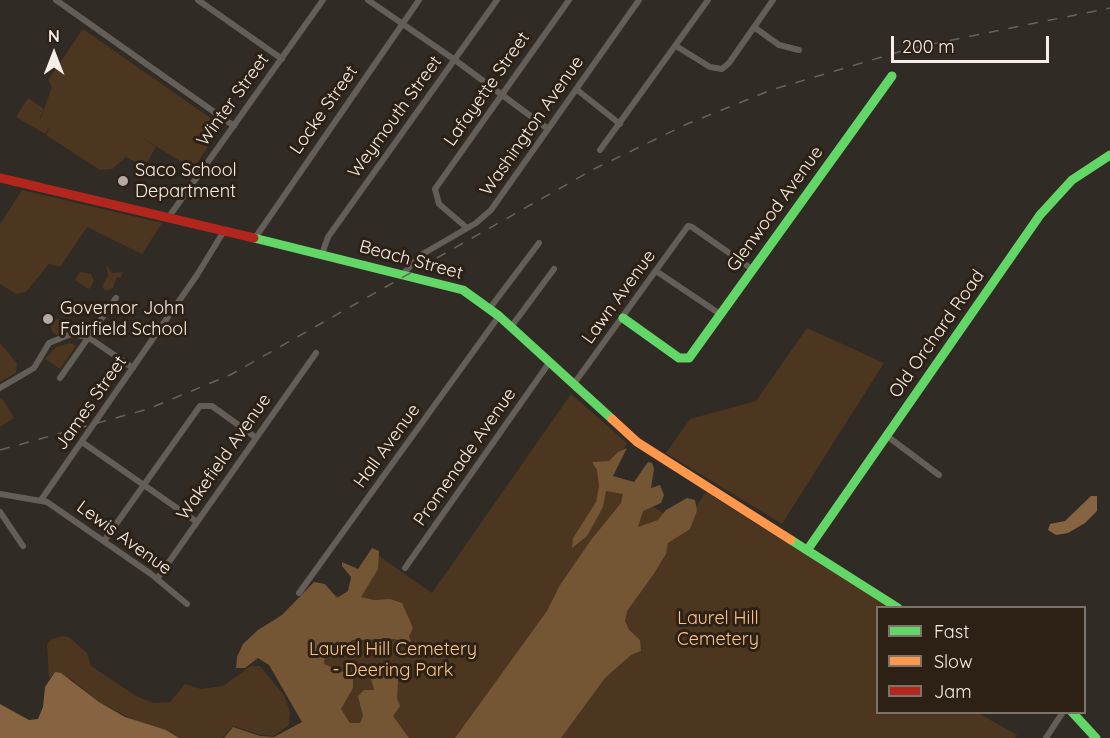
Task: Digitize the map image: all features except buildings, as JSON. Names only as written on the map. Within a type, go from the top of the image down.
[{"type":"main road","name":"Glenwood Avenue","points":[[623,318],[684,360],[690,357],[892,76]]},
{"type":"main road","name":"Old Orchard Road","points":[[808,549],[1040,215],[1068,184],[1110,155]]},
{"type":"main road","name":"Beach Street","points":[[0,178],[458,288],[490,309],[572,385],[647,449],[895,606]]},
{"type":"main road","points":[[1074,714],[1096,738]]},
{"type":"street","points":[[56,0],[234,126]]},
{"type":"street","points":[[198,0],[282,59]]},
{"type":"street","name":"Winter Street","points":[[168,218],[323,0]]},
{"type":"street","points":[[368,0],[455,60],[548,129]]},
{"type":"street","name":"Locke Street","points":[[255,238],[419,0]]},
{"type":"street","name":"Weymouth Street","points":[[322,254],[328,237],[497,0]]},
{"type":"street","name":"Lafayette Street","points":[[467,228],[442,207],[435,196],[436,186],[569,0]]},
{"type":"street","name":"Washington Avenue","points":[[403,274],[422,255],[467,228],[490,210],[639,0]]},
{"type":"street","points":[[600,150],[708,0]]},
{"type":"street","points":[[676,46],[707,66],[720,69],[729,63],[773,0]]},
{"type":"street","points":[[754,27],[782,47],[799,50]]},
{"type":"street","points":[[576,89],[620,124]]},
{"type":"street","name":"Lawn Avenue","points":[[572,385],[689,225],[752,269]]},
{"type":"street","name":"James Street","points":[[41,501],[208,259],[224,231]]},
{"type":"street","points":[[490,309],[539,243]]},
{"type":"street","points":[[511,327],[554,269]]},
{"type":"street","points":[[656,271],[720,314]]},
{"type":"street","points":[[60,378],[116,298]]},
{"type":"street","name":"Hall Avenue","points":[[299,593],[498,316]]},
{"type":"street","points":[[0,388],[34,368],[46,346],[52,341],[71,334],[88,337],[133,368]]},
{"type":"street","name":"Wakefield Avenue","points":[[157,579],[316,353]]},
{"type":"street","name":"Promenade Avenue","points":[[405,568],[549,363]]},
{"type":"street","points":[[104,541],[195,412],[204,405],[212,406],[255,437]]},
{"type":"street","points":[[887,436],[939,475]]},
{"type":"street","points":[[82,442],[196,522]]},
{"type":"street","points":[[0,494],[41,501]]},
{"type":"street","name":"Lewis Avenue","points":[[41,501],[104,541],[187,604]]},
{"type":"street","points":[[0,512],[23,546]]},
{"type":"street","points":[[1046,738],[1062,714]]},
{"type":"green space","points":[[83,29],[222,126],[193,169],[136,134],[156,147],[144,167],[126,157],[112,169],[100,170],[46,135],[52,125],[45,134],[16,117],[28,98],[44,109],[41,118],[52,87],[48,80]]},
{"type":"green space","points":[[22,190],[162,223],[142,254],[87,227],[60,267],[49,264],[26,292],[16,294],[0,284],[0,224]]},
{"type":"green space","points":[[106,265],[112,273],[123,272],[121,277],[117,277],[113,288],[107,291],[102,287],[108,275]]},
{"type":"green space","points":[[80,272],[91,274],[94,281],[90,288],[88,289],[75,280]]},
{"type":"green space","points":[[59,319],[67,327],[59,335],[51,327]]},
{"type":"green space","points":[[807,328],[884,363],[782,524],[666,453],[690,419],[756,401]]},
{"type":"green space","points":[[0,343],[17,363],[16,373],[0,382]]},
{"type":"green space","points":[[70,343],[76,346],[60,369],[45,359],[56,347]]},
{"type":"green space","points":[[571,394],[627,443],[607,476],[631,493],[683,525],[706,492],[887,606],[876,606],[876,714],[980,714],[1017,735],[1015,738],[336,738],[287,690],[316,584],[343,599],[353,594],[379,556],[432,593]]},
{"type":"green space","points":[[2,398],[14,418],[0,427],[0,399]]},
{"type":"green space","points":[[63,636],[70,638],[87,653],[91,666],[136,696],[154,703],[170,702],[185,684],[201,689],[223,686],[251,666],[260,666],[284,695],[290,712],[289,725],[274,736],[260,735],[233,726],[222,738],[179,738],[166,730],[143,725],[99,702],[72,680],[55,672],[49,679],[47,644],[52,639]]},
{"type":"shaded area","points":[[627,448],[613,476],[634,482],[648,462],[652,463],[654,469],[651,488],[660,485],[664,495],[661,503],[643,511],[638,527],[658,520],[666,510],[687,498],[695,500],[697,511],[690,529],[668,543],[666,554],[627,611],[625,621],[629,630],[640,640],[641,651],[631,655],[605,678],[561,738],[455,738],[547,611],[560,585],[591,540],[621,503],[623,494],[606,491],[603,507],[587,536],[572,548],[573,538],[596,502],[599,486],[597,470],[592,462],[609,461],[618,452]]},
{"type":"shaded area","points":[[1091,496],[1097,496],[1097,511],[1085,523],[1068,533],[1056,535],[1048,530],[1050,524],[1065,521]]},
{"type":"shaded area","points":[[372,548],[379,551],[378,569],[361,597],[374,600],[390,599],[402,603],[413,628],[409,636],[411,642],[394,639],[352,640],[344,649],[325,655],[324,664],[353,676],[353,688],[341,709],[350,723],[360,723],[363,716],[358,696],[364,690],[374,690],[371,679],[393,665],[399,666],[397,698],[400,706],[393,716],[409,738],[224,738],[233,727],[260,736],[274,737],[302,722],[269,665],[258,658],[245,668],[236,668],[237,657],[243,644],[258,630],[282,615],[314,582],[325,584],[337,598],[348,591],[351,577],[342,566],[342,562],[358,569]]},
{"type":"shaded area","points":[[55,672],[61,673],[99,702],[125,717],[166,730],[179,738],[0,738],[0,704],[29,720],[38,719],[43,707],[45,687]]},
{"type":"railway","points":[[0,450],[148,409],[230,375],[594,169],[687,124],[771,90],[912,48],[1110,8]]},
{"type":"traffic: fast","points":[[623,318],[679,358],[689,358],[892,76]]},
{"type":"traffic: fast","points":[[808,549],[1040,215],[1072,180],[1110,155]]},
{"type":"traffic: fast","points":[[254,238],[463,290],[499,316],[612,419]]},
{"type":"traffic: fast","points":[[791,540],[895,606]]},
{"type":"traffic: fast","points":[[1074,714],[1096,738]]},
{"type":"traffic: slow","points":[[612,419],[637,442],[791,540]]},
{"type":"traffic: jam","points":[[0,178],[254,238]]},
{"type":"place","name":"Saco School Department","points":[[123,181]]},
{"type":"place","name":"Governor John Fairfield School","points":[[48,319]]},
{"type":"park label","name":"Laurel Hill Cemetery","points":[[718,629]]},
{"type":"park label","name":"Laurel Hill Cemetery - Deering Park","points":[[393,660]]}]
